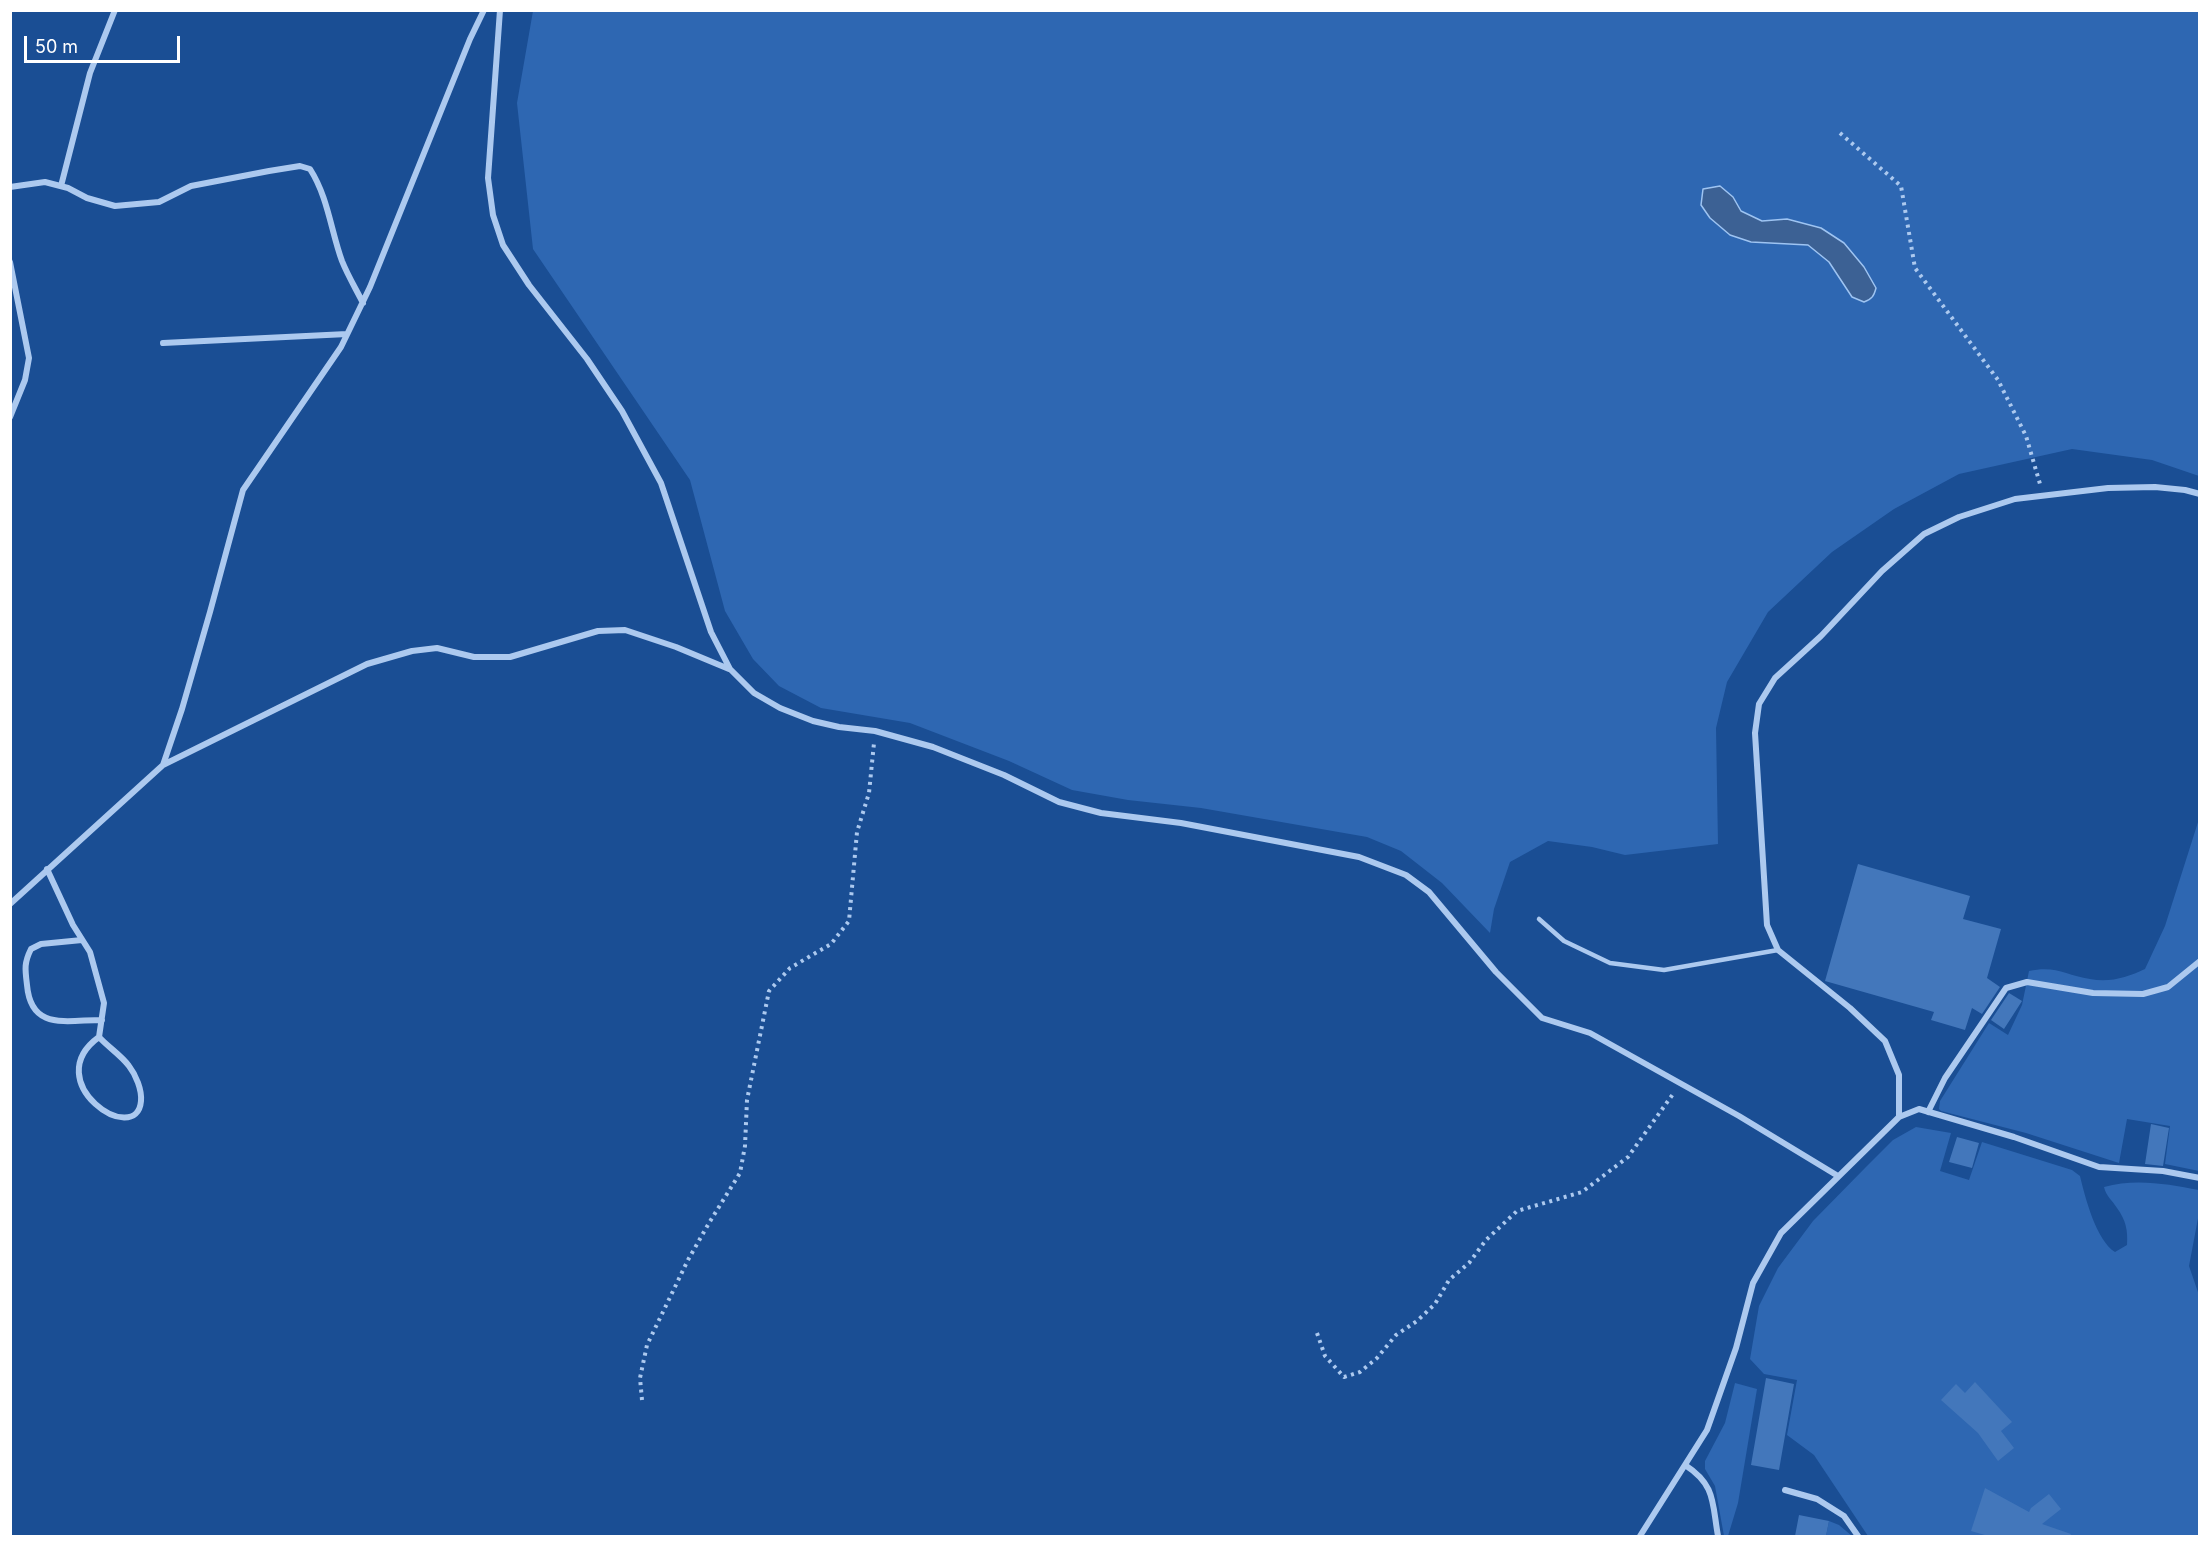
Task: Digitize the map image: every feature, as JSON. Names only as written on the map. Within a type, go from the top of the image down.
[{"type":"street","points":[[61,186],[90,73],[115,10]]},
{"type":"street","points":[[163,765],[210,612],[243,490],[334,357],[363,303],[470,39],[484,10]]},
{"type":"street","points":[[500,10],[488,178],[492,215],[503,245],[529,285],[587,359],[622,411],[661,483],[711,632],[730,669],[754,693],[780,708],[831,725],[875,731],[933,747],[1004,775],[1059,802],[1101,813],[1181,823],[1359,857],[1406,875],[1429,892],[1496,972],[1542,1018],[1590,1033],[1739,1116],[1838,1176]]},
{"type":"street","points":[[10,188],[45,182],[115,206],[159,202],[191,186],[269,171],[300,166],[310,169],[316,177],[327,207],[342,261],[363,303]]},
{"type":"street","points":[[10,262],[29,358],[25,380],[13,402],[10,417]]},
{"type":"street","points":[[163,344],[347,334]]},
{"type":"street","points":[[1899,1117],[1899,1075],[1885,1041],[1850,1008],[1778,950],[1767,925],[1755,733],[1759,705],[1775,678],[1821,636],[1882,571],[1924,534],[1959,517],[2015,499],[2108,488],[2155,487],[2199,494]]},
{"type":"street","points":[[10,904],[163,765],[367,664],[412,651],[437,648],[474,657],[510,657],[598,631],[626,630],[730,669]]},
{"type":"street","points":[[47,869],[73,925],[90,952],[104,1003],[99,1037],[88,1045],[81,1057],[80,1077],[84,1091],[95,1104],[109,1114],[123,1118],[132,1117],[139,1109],[141,1099],[139,1086],[130,1067],[99,1037]]},
{"type":"street","points":[[82,940],[40,944],[31,949],[25,962],[28,995],[32,1008],[40,1017],[54,1020],[102,1020]]},
{"type":"street","points":[[1928,1112],[1945,1078],[2006,988],[2027,982],[2093,993],[2143,993],[2168,987],[2199,961]]},
{"type":"street","points":[[1640,1536],[1707,1430],[1736,1348],[1753,1283],[1781,1233],[1899,1117],[1919,1109],[2014,1137],[2099,1167],[2163,1171],[2199,1178]]},
{"type":"street","points":[[1685,1465],[1704,1480],[1711,1493],[1718,1536]]},
{"type":"street","points":[[1785,1490],[1816,1499],[1844,1516],[1858,1536]]},
{"type":"lane","points":[[1539,919],[1564,941],[1610,963],[1664,970],[1778,950]]},
{"type":"path","points":[[1840,133],[1901,186],[1915,268],[1998,380],[2026,436],[2044,496]]},
{"type":"path","points":[[642,1400],[640,1378],[647,1345],[693,1251],[740,1173],[745,1146],[747,1100],[769,991],[790,969],[831,944],[849,921],[857,832],[869,793],[875,731]]},
{"type":"path","points":[[1317,1333],[1325,1356],[1344,1377],[1360,1372],[1377,1358],[1395,1335],[1417,1321],[1435,1304],[1449,1280],[1469,1263],[1486,1240],[1517,1211],[1582,1192],[1628,1156],[1681,1083]]},
{"type":"shaded area","points":[[533,11],[2199,11],[2199,476],[2152,460],[2072,449],[1959,474],[1894,509],[1832,552],[1768,612],[1727,682],[1716,728],[1718,844],[1625,855],[1592,847],[1548,841],[1510,862],[1494,909],[1490,933],[1442,883],[1401,851],[1367,837],[1201,808],[1128,800],[1072,790],[1009,761],[910,723],[821,708],[779,686],[753,659],[725,611],[690,480],[533,249],[517,103]]},
{"type":"shaded area","points":[[1720,186],[1733,197],[1741,211],[1762,221],[1787,219],[1821,228],[1844,243],[1864,267],[1876,288],[1872,297],[1864,302],[1852,297],[1829,262],[1808,245],[1751,242],[1730,235],[1710,218],[1701,205],[1703,189]]},
{"type":"shaded area","points":[[2199,819],[2199,1171],[2165,1164],[2170,1126],[2127,1119],[2119,1163],[2026,1133],[1941,1111],[1940,1101],[1989,1023],[2008,1035],[2022,1005],[2029,971],[2046,969],[2090,979],[2112,980],[2145,969],[2165,926]]},
{"type":"shaded area","points":[[1916,1127],[1951,1133],[1940,1171],[1969,1180],[1982,1142],[2072,1170],[2080,1176],[2088,1206],[2102,1238],[2115,1252],[2127,1245],[2127,1230],[2104,1187],[2140,1182],[2199,1190],[2199,1213],[2189,1266],[2200,1298],[2199,1536],[1868,1536],[1814,1455],[1787,1435],[1797,1380],[1764,1374],[1750,1359],[1759,1306],[1778,1268],[1813,1221],[1893,1140]]},
{"type":"shaded area","points":[[1735,1383],[1757,1389],[1738,1503],[1728,1536],[1724,1536],[1715,1486],[1705,1469],[1705,1461],[1725,1423]]},
{"type":"shaded area","points":[[1829,1521],[1839,1525],[1852,1536],[1826,1536]]},
{"type":"building","points":[[1858,864],[1970,896],[1963,919],[2001,929],[1987,978],[2000,987],[1982,1014],[1972,1008],[1965,1030],[1931,1020],[1934,1012],[1825,981]]},
{"type":"building","points":[[2009,993],[2022,1001],[2004,1029],[1991,1020]]},
{"type":"building","points":[[2151,1124],[2169,1128],[2163,1166],[2145,1164]]},
{"type":"building","points":[[1957,1137],[1979,1143],[1972,1168],[1949,1162]]},
{"type":"building","points":[[1766,1378],[1794,1384],[1779,1470],[1751,1465]]},
{"type":"building","points":[[1975,1382],[2012,1422],[2001,1431],[2014,1448],[1998,1461],[1978,1433],[1941,1400],[1956,1384],[1965,1393]]},
{"type":"building","points":[[1985,1488],[2029,1512],[2049,1494],[2061,1509],[2042,1524],[2071,1534],[2070,1536],[1988,1536],[1971,1531]]},
{"type":"building","points":[[1799,1515],[1829,1521],[1826,1536],[1795,1536]]}]
